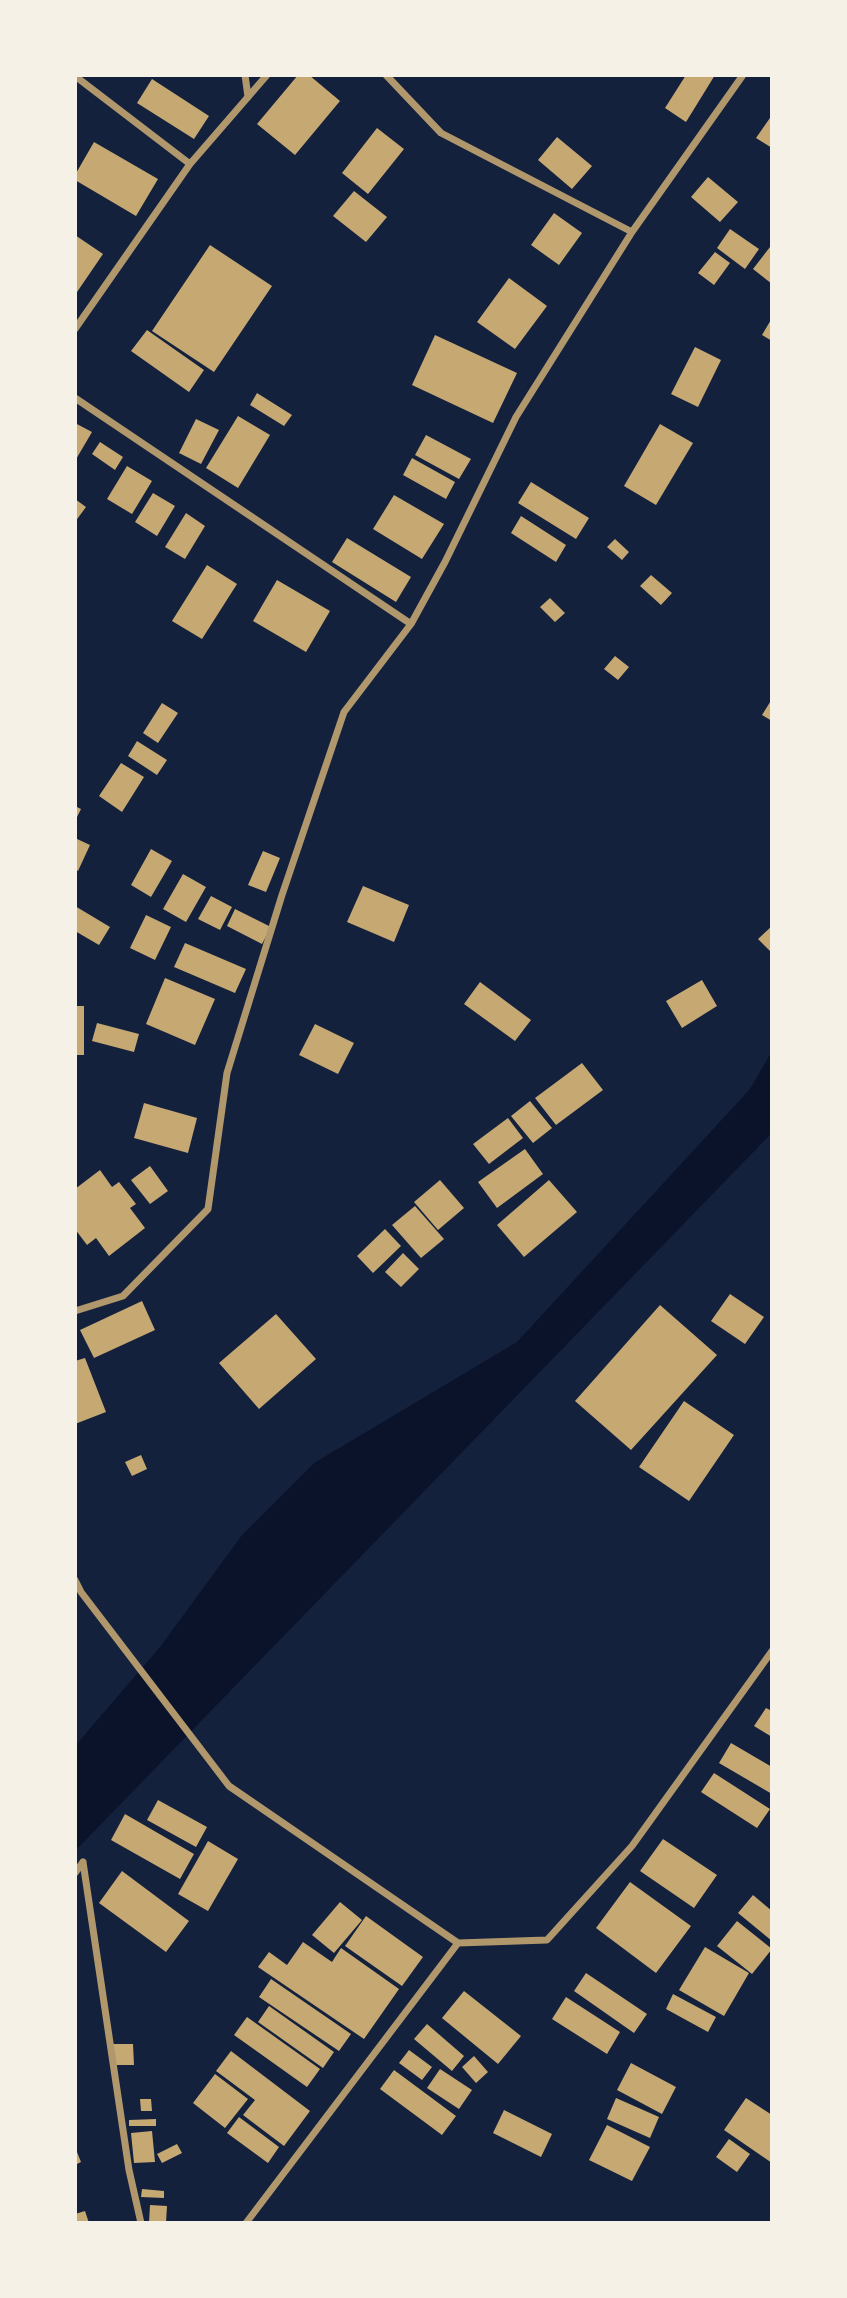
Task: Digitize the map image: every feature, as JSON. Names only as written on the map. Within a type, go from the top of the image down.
[{"type":"street","points":[[245,75],[248,97]]},
{"type":"street","points":[[75,328],[190,164],[267,75]]},
{"type":"street","points":[[386,75],[441,133],[632,232]]},
{"type":"street","points":[[75,1311],[122,1296],[208,1209],[227,1073],[344,712],[411,624],[445,562],[516,417],[632,232],[743,75]]},
{"type":"street","points":[[75,76],[190,164]]},
{"type":"street","points":[[75,398],[411,624]]},
{"type":"street","points":[[75,1580],[81,1592],[229,1786],[458,1943],[547,1940],[632,1846],[772,1651]]},
{"type":"street","points":[[75,1873],[83,1862],[129,2170],[141,2223]]},
{"type":"street","points":[[246,2223],[458,1943]]},
{"type":"water","points":[[772,1051],[772,1132],[767,1138],[75,1851],[75,1746],[160,1647],[242,1535],[314,1463],[517,1342],[750,1089]]},
{"type":"building","points":[[298,75],[309,75],[340,101],[295,155],[257,124]]},
{"type":"building","points":[[686,75],[715,75],[686,122],[665,108]]},
{"type":"building","points":[[152,79],[209,116],[194,139],[137,103]]},
{"type":"building","points":[[772,115],[772,148],[756,138]]},
{"type":"building","points":[[377,128],[404,149],[368,194],[342,173]]},
{"type":"building","points":[[557,137],[592,166],[572,189],[538,160]]},
{"type":"building","points":[[94,142],[158,179],[136,216],[75,180],[75,175]]},
{"type":"building","points":[[708,177],[738,202],[720,222],[691,197]]},
{"type":"building","points":[[354,191],[387,217],[366,242],[333,216]]},
{"type":"building","points":[[554,213],[582,233],[559,265],[531,245]]},
{"type":"building","points":[[730,229],[759,249],[745,269],[717,248]]},
{"type":"building","points":[[75,235],[103,254],[75,295]]},
{"type":"building","points":[[210,245],[272,286],[214,372],[152,331]]},
{"type":"building","points":[[770,247],[772,249],[772,284],[753,269]]},
{"type":"building","points":[[715,252],[730,263],[714,285],[698,273]]},
{"type":"building","points":[[509,278],[547,306],[515,349],[477,322]]},
{"type":"building","points":[[772,318],[772,341],[762,335]]},
{"type":"building","points":[[147,330],[204,370],[189,392],[131,351]]},
{"type":"building","points":[[435,335],[517,373],[493,423],[412,385]]},
{"type":"building","points":[[695,347],[721,360],[698,407],[671,394]]},
{"type":"building","points":[[257,393],[292,415],[284,426],[250,405]]},
{"type":"building","points":[[238,416],[270,435],[238,488],[206,468]]},
{"type":"building","points":[[196,419],[219,430],[201,464],[179,453]]},
{"type":"building","points":[[75,423],[92,432],[75,461]]},
{"type":"building","points":[[660,424],[693,443],[656,505],[624,486]]},
{"type":"building","points":[[426,435],[471,459],[459,479],[415,455]]},
{"type":"building","points":[[100,442],[123,457],[115,470],[92,454]]},
{"type":"building","points":[[412,458],[455,482],[446,499],[403,475]]},
{"type":"building","points":[[127,466],[152,481],[132,514],[107,499]]},
{"type":"building","points":[[531,482],[589,518],[576,539],[518,503]]},
{"type":"building","points":[[153,493],[175,506],[157,536],[135,522]]},
{"type":"building","points":[[394,495],[444,524],[422,559],[373,529]]},
{"type":"building","points":[[75,499],[86,507],[75,522]]},
{"type":"building","points":[[186,513],[205,526],[185,559],[165,547]]},
{"type":"building","points":[[521,516],[566,545],[556,562],[511,533]]},
{"type":"building","points":[[347,538],[411,577],[396,602],[332,562]]},
{"type":"building","points":[[615,539],[629,552],[622,560],[607,547]]},
{"type":"building","points":[[207,565],[237,584],[202,639],[172,621]]},
{"type":"building","points":[[651,575],[672,593],[661,605],[640,586]]},
{"type":"building","points":[[277,580],[330,611],[306,652],[253,621]]},
{"type":"building","points":[[550,598],[565,613],[555,622],[540,607]]},
{"type":"building","points":[[615,656],[629,667],[618,680],[604,669]]},
{"type":"building","points":[[772,699],[772,721],[762,715]]},
{"type":"building","points":[[162,703],[178,713],[158,743],[143,733]]},
{"type":"building","points":[[137,741],[167,760],[157,775],[128,756]]},
{"type":"building","points":[[121,763],[144,777],[122,812],[99,796]]},
{"type":"building","points":[[75,806],[81,809],[75,821]]},
{"type":"building","points":[[75,838],[90,845],[78,871],[75,869]]},
{"type":"building","points":[[151,849],[172,861],[151,897],[131,885]]},
{"type":"building","points":[[263,851],[280,858],[266,892],[248,885]]},
{"type":"building","points":[[183,874],[206,887],[186,922],[163,909]]},
{"type":"building","points":[[363,886],[409,905],[394,942],[347,922]]},
{"type":"building","points":[[211,896],[232,907],[220,930],[198,919]]},
{"type":"building","points":[[75,906],[110,927],[99,945],[75,931]]},
{"type":"building","points":[[235,909],[271,927],[262,944],[227,926]]},
{"type":"building","points":[[146,915],[171,927],[155,960],[130,948]]},
{"type":"building","points":[[772,926],[772,953],[758,939]]},
{"type":"building","points":[[185,943],[246,969],[235,993],[174,967]]},
{"type":"building","points":[[165,978],[215,999],[195,1045],[146,1024]]},
{"type":"building","points":[[702,980],[717,1006],[682,1028],[666,1001]]},
{"type":"building","points":[[480,982],[531,1020],[515,1041],[464,1004]]},
{"type":"building","points":[[75,1006],[84,1006],[84,1055],[75,1055]]},
{"type":"building","points":[[97,1023],[139,1034],[134,1052],[92,1041]]},
{"type":"building","points":[[315,1024],[354,1043],[338,1074],[299,1055]]},
{"type":"building","points":[[582,1063],[603,1090],[556,1125],[535,1098]]},
{"type":"building","points":[[530,1101],[552,1128],[533,1143],[511,1116]]},
{"type":"building","points":[[144,1103],[197,1118],[188,1153],[134,1138]]},
{"type":"building","points":[[508,1118],[523,1138],[489,1164],[473,1144]]},
{"type":"building","points":[[525,1149],[543,1174],[497,1208],[478,1182]]},
{"type":"building","points":[[150,1166],[168,1191],[150,1204],[131,1180]]},
{"type":"building","points":[[100,1170],[112,1187],[119,1182],[136,1204],[130,1208],[145,1228],[109,1256],[96,1238],[87,1245],[75,1229],[75,1189]]},
{"type":"building","points":[[440,1180],[464,1208],[438,1230],[414,1202]]},
{"type":"building","points":[[549,1180],[577,1212],[524,1257],[497,1225]]},
{"type":"building","points":[[415,1206],[444,1239],[421,1258],[392,1225]]},
{"type":"building","points":[[385,1229],[401,1246],[373,1273],[357,1256]]},
{"type":"building","points":[[403,1253],[419,1269],[401,1287],[385,1272]]},
{"type":"building","points":[[730,1294],[764,1317],[745,1344],[711,1321]]},
{"type":"building","points":[[142,1301],[155,1330],[94,1358],[80,1330]]},
{"type":"building","points":[[660,1305],[717,1355],[631,1450],[575,1401]]},
{"type":"building","points":[[276,1314],[316,1359],[259,1409],[219,1363]]},
{"type":"building","points":[[85,1358],[106,1412],[75,1424],[75,1361]]},
{"type":"building","points":[[684,1401],[734,1435],[689,1501],[639,1467]]},
{"type":"building","points":[[141,1455],[147,1469],[132,1476],[125,1462]]},
{"type":"building","points":[[766,1708],[772,1711],[772,1737],[754,1726]]},
{"type":"building","points":[[731,1743],[772,1767],[772,1794],[719,1763]]},
{"type":"building","points":[[714,1773],[770,1809],[757,1828],[701,1792]]},
{"type":"building","points":[[158,1800],[207,1827],[196,1847],[147,1820]]},
{"type":"building","points":[[125,1814],[194,1854],[180,1879],[111,1840]]},
{"type":"building","points":[[663,1839],[717,1875],[694,1908],[640,1871]]},
{"type":"building","points":[[208,1841],[238,1859],[208,1911],[178,1894]]},
{"type":"building","points":[[122,1871],[189,1921],[166,1952],[99,1903]]},
{"type":"building","points":[[630,1882],[691,1926],[656,1973],[596,1928]]},
{"type":"building","points":[[753,1895],[772,1911],[772,1941],[738,1913]]},
{"type":"building","points":[[340,1902],[362,1920],[334,1953],[312,1935]]},
{"type":"building","points":[[366,1916],[423,1957],[402,1986],[345,1946]]},
{"type":"building","points":[[737,1921],[772,1949],[752,1974],[717,1946]]},
{"type":"building","points":[[303,1942],[332,1962],[341,1948],[399,1989],[364,2039],[258,1967],[269,1952],[287,1965]]},
{"type":"building","points":[[705,1947],[749,1973],[724,2016],[679,1990]]},
{"type":"building","points":[[586,1973],[647,2014],[634,2033],[574,1991]]},
{"type":"building","points":[[271,1979],[351,2034],[339,2051],[259,1997]]},
{"type":"building","points":[[464,1991],[521,2036],[498,2064],[442,2018]]},
{"type":"building","points":[[673,1994],[716,2017],[708,2032],[666,2009]]},
{"type":"building","points":[[566,1997],[620,2032],[607,2054],[552,2019]]},
{"type":"building","points":[[269,2006],[334,2052],[323,2068],[258,2022]]},
{"type":"building","points":[[247,2017],[320,2069],[307,2087],[234,2035]]},
{"type":"building","points":[[427,2024],[464,2056],[452,2071],[414,2039]]},
{"type":"building","points":[[113,2044],[133,2044],[134,2065],[114,2065]]},
{"type":"building","points":[[409,2050],[432,2067],[422,2080],[399,2063]]},
{"type":"building","points":[[231,2051],[310,2111],[284,2146],[243,2115],[255,2100],[216,2071]]},
{"type":"building","points":[[474,2056],[488,2072],[476,2083],[462,2067]]},
{"type":"building","points":[[631,2063],[676,2087],[662,2114],[617,2090]]},
{"type":"building","points":[[440,2069],[472,2090],[459,2109],[427,2088]]},
{"type":"building","points":[[394,2070],[456,2116],[442,2135],[380,2089]]},
{"type":"building","points":[[215,2074],[248,2099],[225,2128],[193,2103]]},
{"type":"building","points":[[616,2098],[659,2117],[650,2138],[607,2119]]},
{"type":"building","points":[[746,2098],[772,2115],[772,2163],[724,2130]]},
{"type":"building","points":[[140,2099],[151,2099],[152,2111],[141,2111]]},
{"type":"building","points":[[504,2110],[552,2134],[541,2157],[493,2133]]},
{"type":"building","points":[[239,2117],[279,2147],[268,2163],[227,2133]]},
{"type":"building","points":[[156,2119],[156,2126],[129,2126],[129,2120]]},
{"type":"building","points":[[607,2125],[650,2147],[632,2181],[589,2160]]},
{"type":"building","points":[[152,2131],[155,2162],[134,2163],[131,2133]]},
{"type":"building","points":[[729,2139],[750,2154],[737,2172],[716,2157]]},
{"type":"building","points":[[177,2144],[182,2153],[162,2163],[157,2154]]},
{"type":"building","points":[[75,2147],[81,2162],[75,2165]]},
{"type":"building","points":[[142,2189],[164,2191],[164,2198],[141,2197]]},
{"type":"building","points":[[150,2205],[167,2206],[166,2223],[149,2223]]},
{"type":"building","points":[[85,2211],[89,2223],[75,2223],[75,2214]]}]
